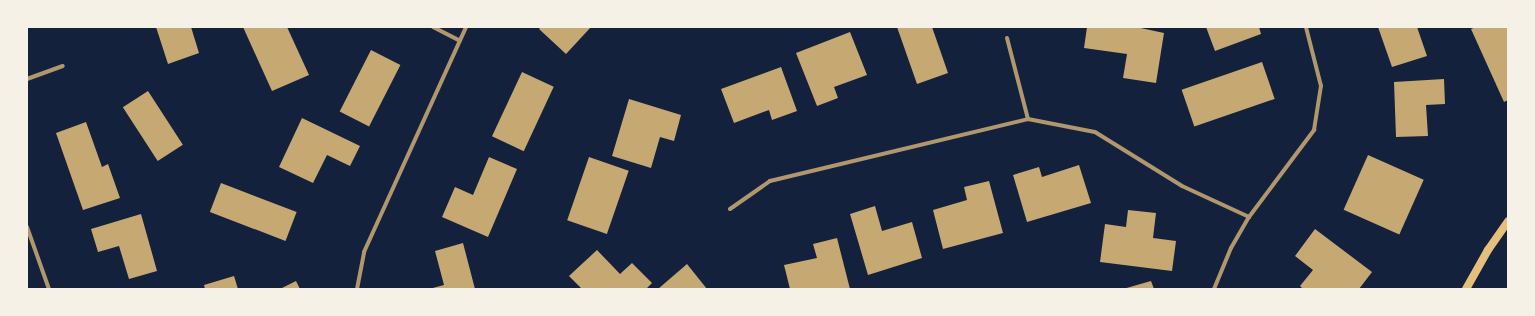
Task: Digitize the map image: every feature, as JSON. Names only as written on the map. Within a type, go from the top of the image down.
[{"type":"main road","points":[[1466,289],[1488,250],[1508,221]]},
{"type":"street","points":[[433,27],[460,42]]},
{"type":"street","points":[[357,289],[364,252],[466,27]]},
{"type":"street","points":[[1214,289],[1231,248],[1249,217],[1314,130],[1321,86],[1306,27]]},
{"type":"street","points":[[1007,38],[1028,119]]},
{"type":"street","points":[[27,79],[63,66]]},
{"type":"street","points":[[730,208],[770,181],[1028,119],[1095,132],[1182,186],[1249,217]]},
{"type":"street","points":[[27,227],[49,289]]},
{"type":"building","points":[[156,27],[191,27],[199,53],[168,64]]},
{"type":"building","points":[[243,27],[287,27],[309,75],[272,91]]},
{"type":"building","points":[[541,27],[591,27],[566,54],[539,29]]},
{"type":"building","points":[[897,27],[932,27],[948,73],[917,84]]},
{"type":"building","points":[[1087,27],[1136,27],[1164,33],[1156,83],[1123,78],[1127,54],[1084,48]]},
{"type":"building","points":[[1206,27],[1259,27],[1261,34],[1215,51]]},
{"type":"building","points":[[1378,27],[1417,27],[1427,56],[1392,67]]},
{"type":"building","points":[[1476,27],[1508,27],[1508,100],[1504,102],[1471,29]]},
{"type":"building","points":[[850,32],[867,75],[834,87],[838,98],[817,106],[796,53]]},
{"type":"building","points":[[371,50],[400,65],[369,126],[340,111]]},
{"type":"building","points":[[1262,62],[1275,99],[1194,127],[1182,90]]},
{"type":"building","points":[[781,67],[797,111],[772,120],[769,110],[734,123],[721,89]]},
{"type":"building","points":[[522,72],[554,87],[524,151],[492,136]]},
{"type":"building","points":[[1444,79],[1445,104],[1426,105],[1428,136],[1396,137],[1394,82]]},
{"type":"building","points":[[148,91],[183,145],[158,161],[123,107]]},
{"type":"building","points":[[629,99],[681,115],[674,141],[660,137],[651,168],[612,156]]},
{"type":"building","points":[[302,118],[360,146],[350,166],[327,155],[313,183],[279,167]]},
{"type":"building","points":[[86,122],[102,167],[108,164],[120,198],[83,210],[56,133]]},
{"type":"building","points":[[1368,155],[1424,180],[1399,235],[1344,210]]},
{"type":"building","points":[[489,157],[517,169],[488,237],[442,217],[455,187],[473,195]]},
{"type":"building","points":[[589,157],[629,171],[607,234],[567,220]]},
{"type":"building","points":[[1079,165],[1091,203],[1027,222],[1013,175],[1039,167],[1042,177]]},
{"type":"building","points":[[989,181],[1003,233],[943,249],[933,210],[967,200],[964,187]]},
{"type":"building","points":[[221,183],[297,212],[286,241],[210,212]]},
{"type":"building","points":[[875,206],[882,231],[912,222],[922,258],[868,275],[850,214]]},
{"type":"building","points":[[1128,210],[1156,213],[1153,238],[1176,241],[1172,271],[1100,262],[1105,224],[1126,227]]},
{"type":"building","points":[[141,214],[157,271],[129,279],[119,246],[98,252],[91,229]]},
{"type":"building","points":[[1315,229],[1372,272],[1359,289],[1303,289],[1300,286],[1313,270],[1295,256]]},
{"type":"building","points":[[837,238],[850,289],[790,289],[784,265],[817,258],[813,244]]},
{"type":"building","points":[[463,243],[475,289],[429,289],[444,285],[435,251]]},
{"type":"building","points":[[597,250],[620,274],[632,263],[652,283],[646,289],[582,289],[569,276]]},
{"type":"building","points":[[687,264],[707,289],[658,289]]},
{"type":"building","points":[[234,276],[238,289],[205,289],[204,285]]},
{"type":"building","points":[[296,281],[300,289],[280,289]]},
{"type":"building","points":[[1151,281],[1154,289],[1123,289]]}]
